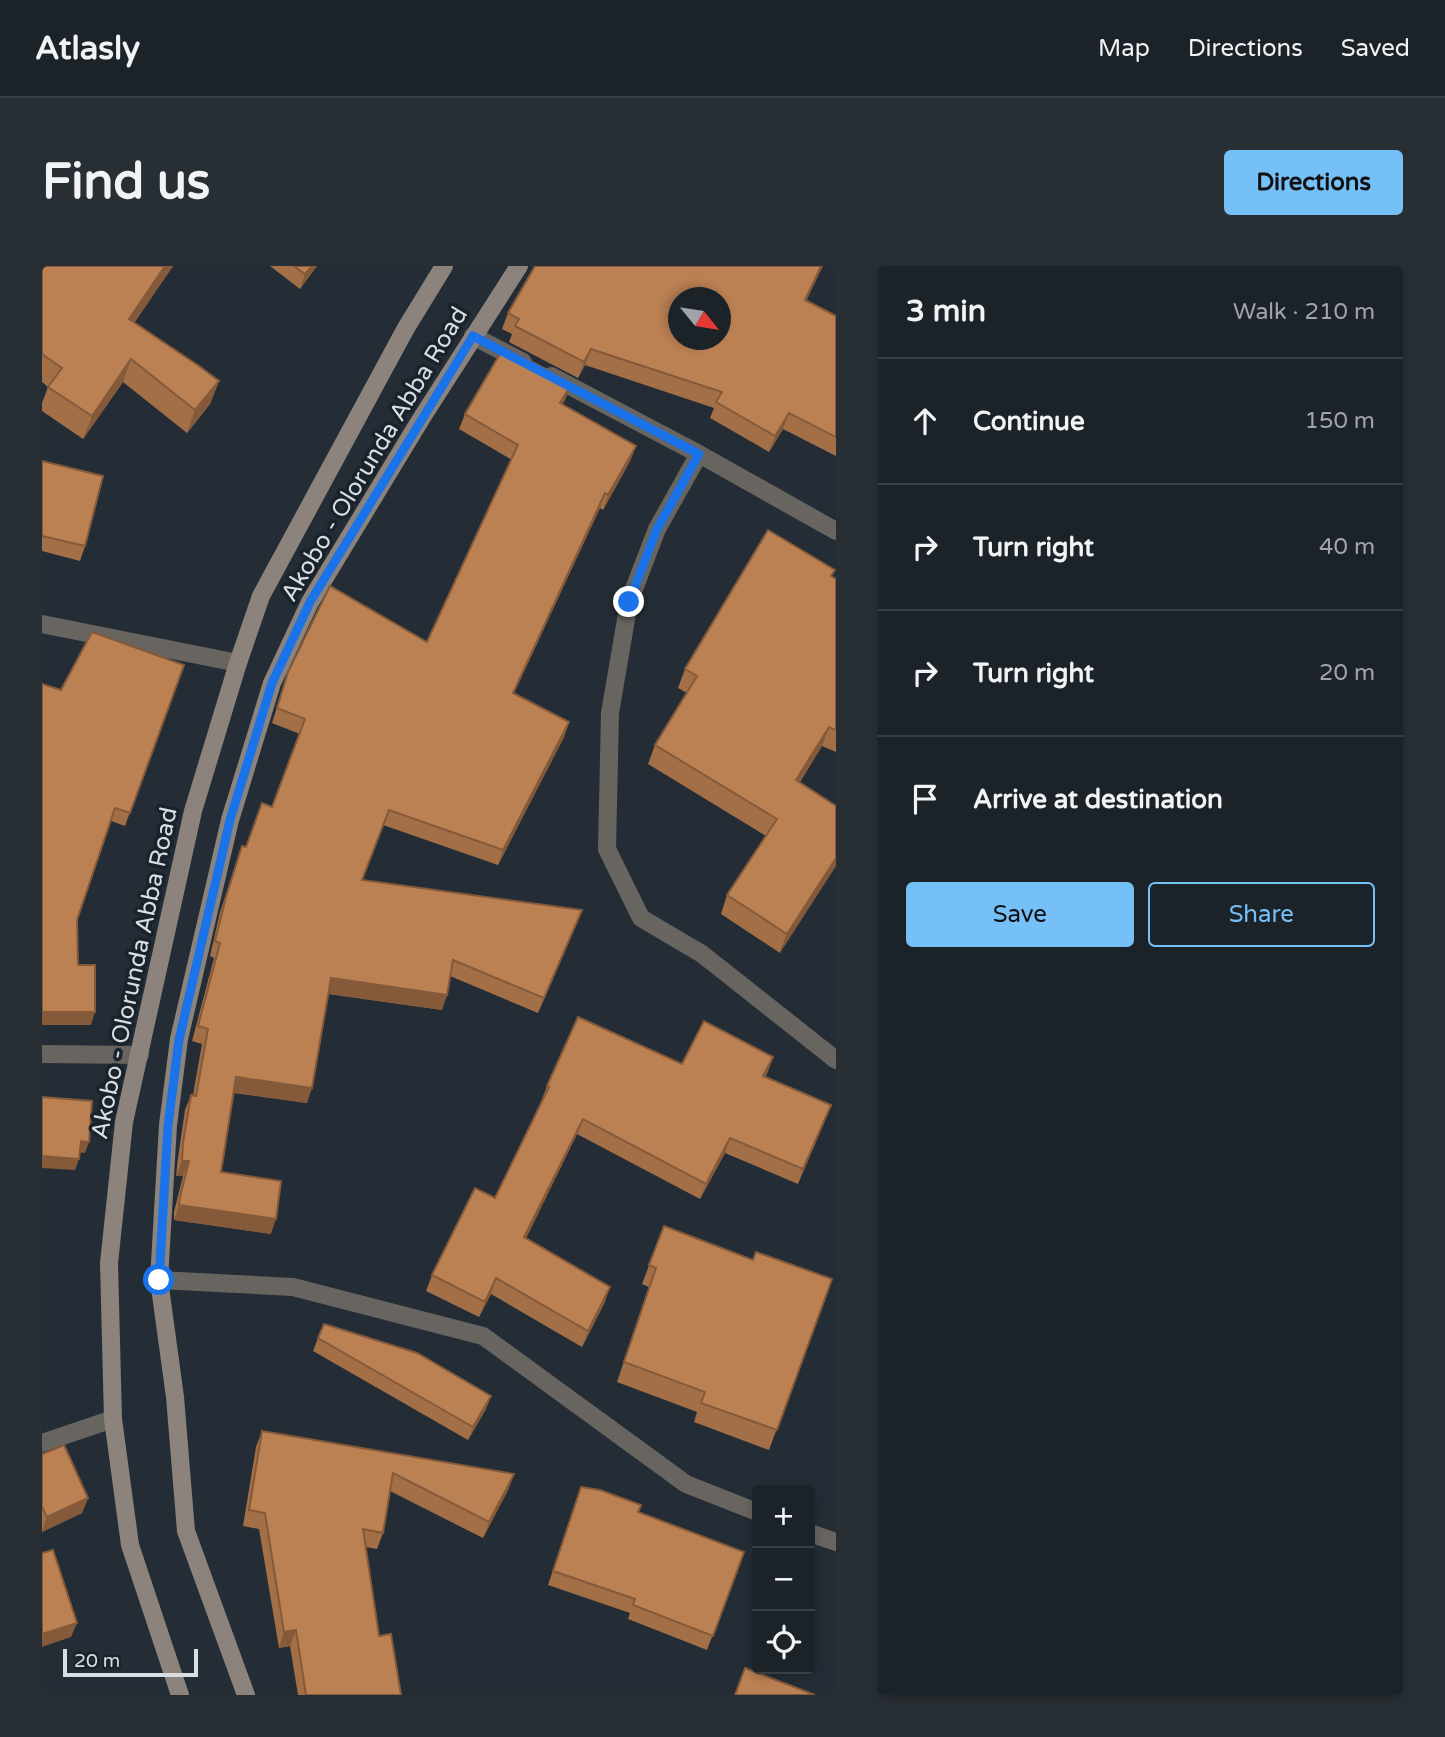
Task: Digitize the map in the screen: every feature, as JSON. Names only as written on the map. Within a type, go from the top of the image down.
[{"type":"main road","name":"Akobo - Olorunda Abba Road","points":[[180,1695],[130,1545],[113,1419],[109,1263],[124,1122],[193,811],[261,596],[406,328],[444,266]]},
{"type":"main road","name":"Akobo - Olorunda Abba Road","points":[[246,1695],[186,1531],[175,1397],[159,1280],[168,1125],[179,1040],[230,820],[272,683],[310,602],[519,266]]},
{"type":"street","points":[[473,336],[699,454],[836,531]]},
{"type":"street","points":[[699,454],[657,529],[629,602],[610,713],[607,849],[642,918],[702,954],[836,1060]]},
{"type":"street","points":[[42,624],[238,663]]},
{"type":"street","points":[[42,1054],[140,1055]]},
{"type":"street","points":[[159,1280],[293,1287],[483,1336],[685,1484],[752,1510]]},
{"type":"street","points":[[42,1443],[113,1419]]},
{"type":"street","points":[[815,1535],[836,1542]]},
{"type":"building","points":[[42,266],[165,266],[129,319],[219,381],[195,410],[131,359],[92,416],[48,387],[62,368],[42,354]]},
{"type":"building","points":[[294,266],[312,266],[305,274]]},
{"type":"building","points":[[535,266],[821,266],[805,300],[836,316],[836,437],[789,413],[775,436],[716,402],[722,392],[591,349],[584,362],[515,326],[519,319],[508,313]]},
{"type":"building","points":[[504,347],[572,383],[560,403],[636,446],[608,495],[605,493],[513,693],[569,722],[503,850],[389,810],[362,880],[582,910],[544,998],[453,960],[447,995],[331,978],[312,1088],[236,1077],[221,1172],[281,1181],[276,1219],[179,1205],[189,1161],[182,1161],[183,1143],[191,1095],[196,1096],[208,1029],[198,1026],[220,943],[215,941],[226,897],[242,846],[246,847],[262,803],[272,807],[305,719],[277,708],[288,672],[330,586],[427,642],[518,445],[465,414]]},
{"type":"building","points":[[42,461],[103,476],[85,546],[42,536]]},
{"type":"building","points":[[768,530],[835,570],[831,576],[836,579],[836,730],[829,727],[796,780],[836,806],[836,858],[787,934],[727,895],[777,819],[655,745],[697,676],[685,669]]},
{"type":"building","points":[[92,632],[184,665],[130,813],[115,808],[77,920],[78,965],[95,965],[95,1012],[42,1012],[42,684],[61,690]]},
{"type":"building","points":[[578,1017],[682,1064],[704,1021],[773,1057],[763,1076],[831,1105],[803,1169],[730,1138],[706,1184],[583,1119],[524,1237],[610,1287],[588,1331],[496,1278],[485,1302],[432,1275],[475,1188],[495,1198],[549,1087],[547,1086]]},
{"type":"building","points":[[42,1097],[92,1101],[89,1142],[81,1141],[79,1159],[42,1156]]},
{"type":"building","points":[[664,1226],[753,1260],[756,1252],[832,1279],[777,1430],[701,1403],[705,1392],[624,1362],[656,1268],[649,1265]]},
{"type":"building","points":[[324,1324],[417,1353],[491,1396],[473,1427],[318,1338]]},
{"type":"building","points":[[262,1431],[514,1474],[489,1522],[393,1473],[383,1533],[363,1529],[379,1636],[391,1634],[401,1695],[306,1695],[296,1630],[284,1632],[265,1513],[249,1510]]},
{"type":"building","points":[[64,1445],[88,1498],[47,1517],[42,1507],[42,1454]]},
{"type":"building","points":[[581,1487],[600,1490],[641,1505],[638,1512],[744,1552],[713,1636],[633,1605],[635,1599],[553,1571]]},
{"type":"building","points":[[53,1550],[77,1623],[42,1634],[42,1553]]},
{"type":"building","points":[[745,1668],[752,1671],[752,1674],[761,1674],[815,1695],[735,1695]]},
{"type":"route","points":[[159,1280],[168,1125],[179,1040],[230,820],[272,683],[310,602],[473,336],[699,454],[657,529],[629,602]]}]
